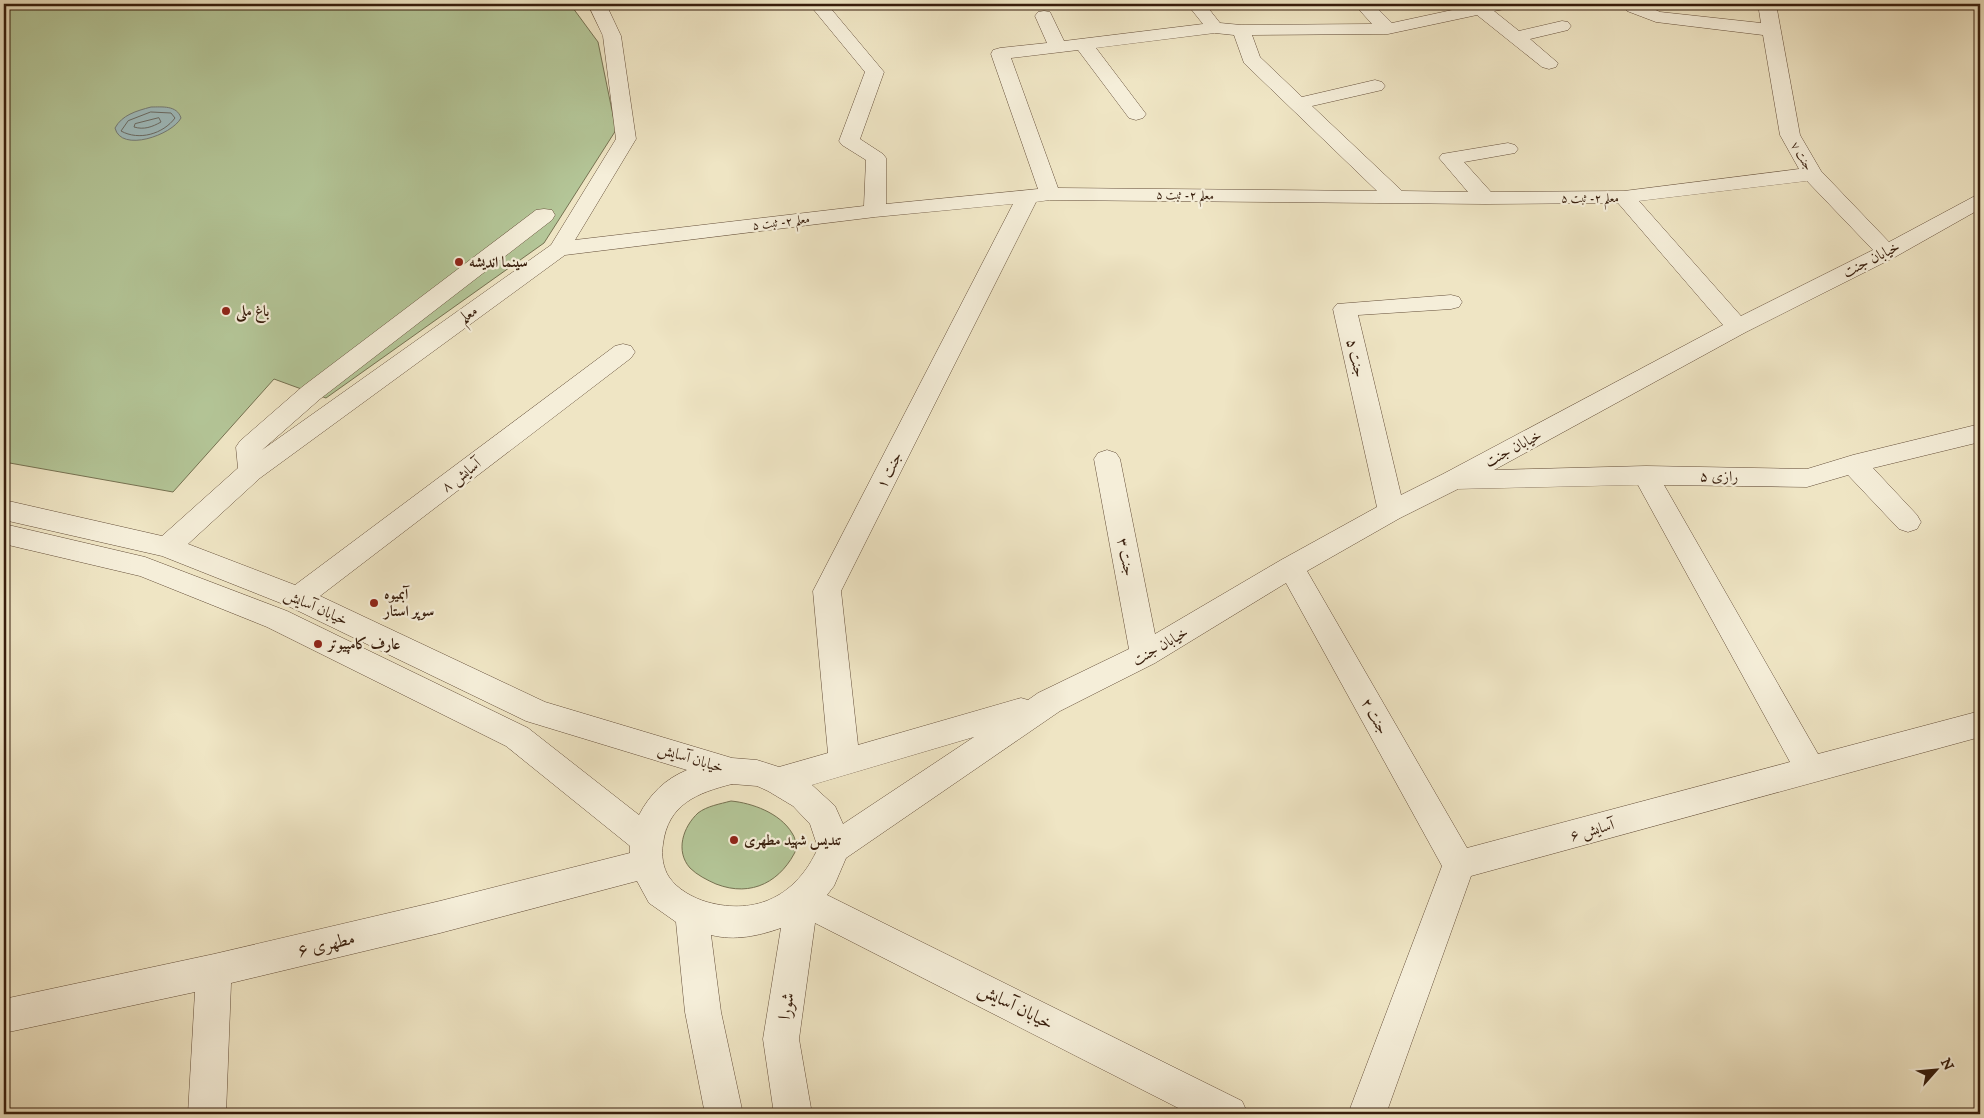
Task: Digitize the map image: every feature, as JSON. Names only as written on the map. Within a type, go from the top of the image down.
[{"type":"street","name":"معلم","points":[[167,547],[251,471],[559,249],[626,139],[612,36],[597,4]]},
{"type":"street","points":[[818,4],[875,72],[849,141],[876,158],[875,211]]},
{"type":"street","points":[[1196,4],[1215,28]]},
{"type":"street","points":[[1363,4],[1388,29]]},
{"type":"street","points":[[1039,195],[1000,54],[1215,28],[1240,30],[1388,29],[1504,4]]},
{"type":"street","points":[[1634,4],[1633,7],[1656,17],[1771,30]]},
{"type":"street","name":"جنت ۷","points":[[1767,4],[1790,135],[1812,174],[1887,252]]},
{"type":"street","points":[[1480,9],[1549,63]]},
{"type":"street","points":[[1044,16],[1058,47]]},
{"type":"street","points":[[1516,37],[1562,26]]},
{"type":"street","points":[[1240,30],[1251,59],[1296,104],[1396,197]]},
{"type":"street","points":[[1083,44],[1136,114]]},
{"type":"street","points":[[1296,104],[1375,86]]},
{"type":"street","points":[[1485,198],[1449,158],[1508,149]]},
{"type":"street","name":"معلم ۲- ثبت ۵","points":[[559,249],[875,211],[1039,195],[1624,198],[1812,174]]},
{"type":"street","name":"جنت ۱","points":[[844,763],[827,591],[1039,195]]},
{"type":"street","points":[[1624,198],[1738,327]]},
{"type":"street","name":"خیابان جنت","points":[[834,848],[1049,702],[1145,655],[1291,567],[1392,510],[1452,481],[1738,327],[1887,252],[1980,200]]},
{"type":"street","points":[[251,471],[250,447],[311,393],[544,215]]},
{"type":"street","name":"جنت ۵","points":[[1392,510],[1345,309],[1451,302]]},
{"type":"street","name":"آسایش ۸","points":[[298,598],[623,352]]},
{"type":"street","name":"رازی ۵","points":[[1452,481],[1646,475],[1807,478],[1852,464],[1980,433]]},
{"type":"street","name":"جنت ۳","points":[[1108,459],[1145,655]]},
{"type":"street","points":[[1852,464],[1908,522]]},
{"type":"street","points":[[1646,475],[1811,771]]},
{"type":"street","name":"خیابان آسایش","points":[[4,510],[167,547],[298,598],[537,712],[732,771]]},
{"type":"street","name":"خیابان آسایش","points":[[4,534],[145,567],[277,619],[517,737],[646,851]]},
{"type":"street","name":"جنت ۲","points":[[1291,567],[1459,866]]},
{"type":"street","name":"خیابان جنت","points":[[780,781],[1049,702]]},
{"type":"street","name":"آسایش ۶","points":[[1459,866],[1980,724]]},
{"type":"street","points":[[732,771],[757,773],[780,781],[804,796],[824,816],[834,848],[821,877],[802,898],[774,916],[742,923],[715,922],[692,913],[675,903],[658,889],[646,851],[658,812],[679,790],[705,778],[732,771]]},
{"type":"street","name":"مطهری ۶","points":[[4,1016],[214,971],[440,917],[646,851]]},
{"type":"street","points":[[1367,1114],[1459,866]]},
{"type":"street","name":"خیابان آسایش","points":[[802,898],[1230,1114]]},
{"type":"street","name":"شورا","points":[[793,1114],[781,1039],[802,898]]},
{"type":"street","points":[[692,913],[703,1012],[724,1114]]},
{"type":"street","points":[[207,1114],[214,971]]},
{"type":"green space","name":"باغ ملی","points":[[4,4],[570,4],[598,42],[616,130],[544,243],[326,398],[274,379],[173,492],[4,462]]},
{"type":"green space","points":[[731,801],[748,804],[773,815],[787,826],[796,842],[797,848],[791,860],[774,878],[764,884],[742,889],[729,888],[699,875],[685,861],[682,847],[688,825],[698,813],[705,809]]},
{"type":"water","points":[[151,107],[173,109],[181,118],[168,130],[147,139],[127,139],[119,135],[115,128],[121,120],[135,112]]},
{"type":"place","name":"سینما اندیشه","points":[[459,262]]},
{"type":"place","name":"باغ ملی","points":[[226,311]]},
{"type":"place","name":"آبمیوه سوپر استار","points":[[374,603]]},
{"type":"place","name":"عارف کامپیوتر","points":[[318,644]]},
{"type":"place","name":"تندیس شهید مطهری","points":[[734,840]]}]
